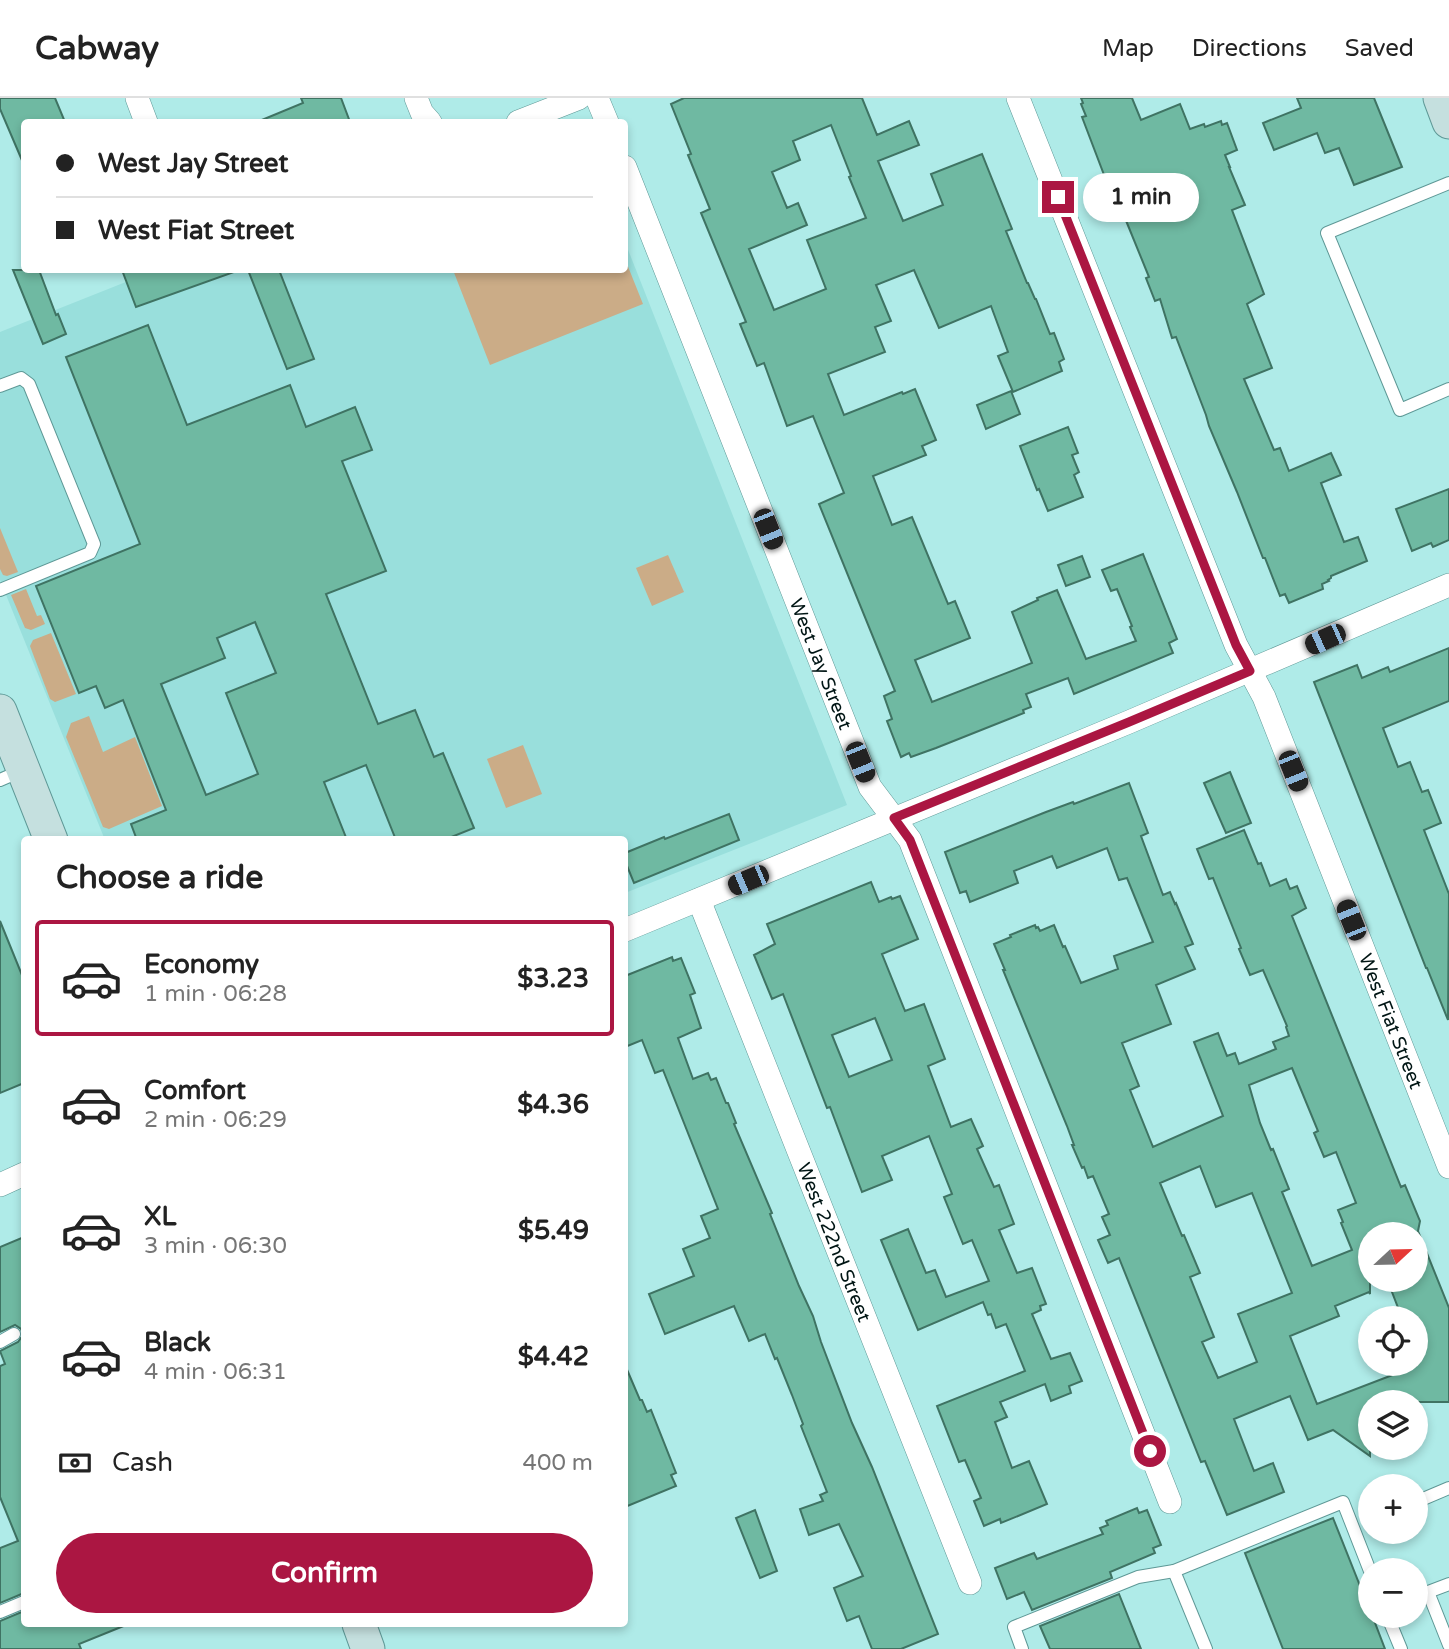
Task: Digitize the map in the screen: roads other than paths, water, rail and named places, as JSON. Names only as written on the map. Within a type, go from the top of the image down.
[{"type":"main road","points":[[1440,98],[1449,122]]},
{"type":"main road","points":[[0,711],[12,775],[49,836]]},
{"type":"main road","points":[[360,1627],[368,1649]]},
{"type":"street","points":[[137,98],[145,119]]},
{"type":"street","points":[[416,98],[427,119]]},
{"type":"street","points":[[526,119],[579,98]]},
{"type":"street","points":[[597,98],[606,119]]},
{"type":"street","name":"West Fiat Street","points":[[1018,98],[1236,645],[1264,697],[1449,1167]]},
{"type":"street","name":"West Jay Street","points":[[628,175],[870,787],[910,840],[1170,1502]]},
{"type":"street","points":[[628,929],[1129,722],[1449,585]]},
{"type":"street","name":"West 222nd Street","points":[[699,900],[970,1583]]},
{"type":"street","points":[[0,1185],[21,1175]]},
{"type":"lane","points":[[1449,183],[1327,233],[1400,410],[1449,389]]},
{"type":"lane","points":[[0,386],[21,378],[29,384],[94,544],[90,552],[0,590]]},
{"type":"lane","points":[[0,1342],[14,1334]]},
{"type":"lane","points":[[1428,1497],[1449,1488]]},
{"type":"lane","points":[[1022,1649],[1014,1627],[1138,1577],[1174,1571],[1343,1502],[1365,1558]]},
{"type":"lane","points":[[1174,1571],[1206,1649]]},
{"type":"lane","points":[[1449,1584],[1429,1592],[1449,1645]]},
{"type":"lane","points":[[0,1612],[21,1603]]},
{"type":"lane","points":[[1392,1628],[1401,1649]]}]
